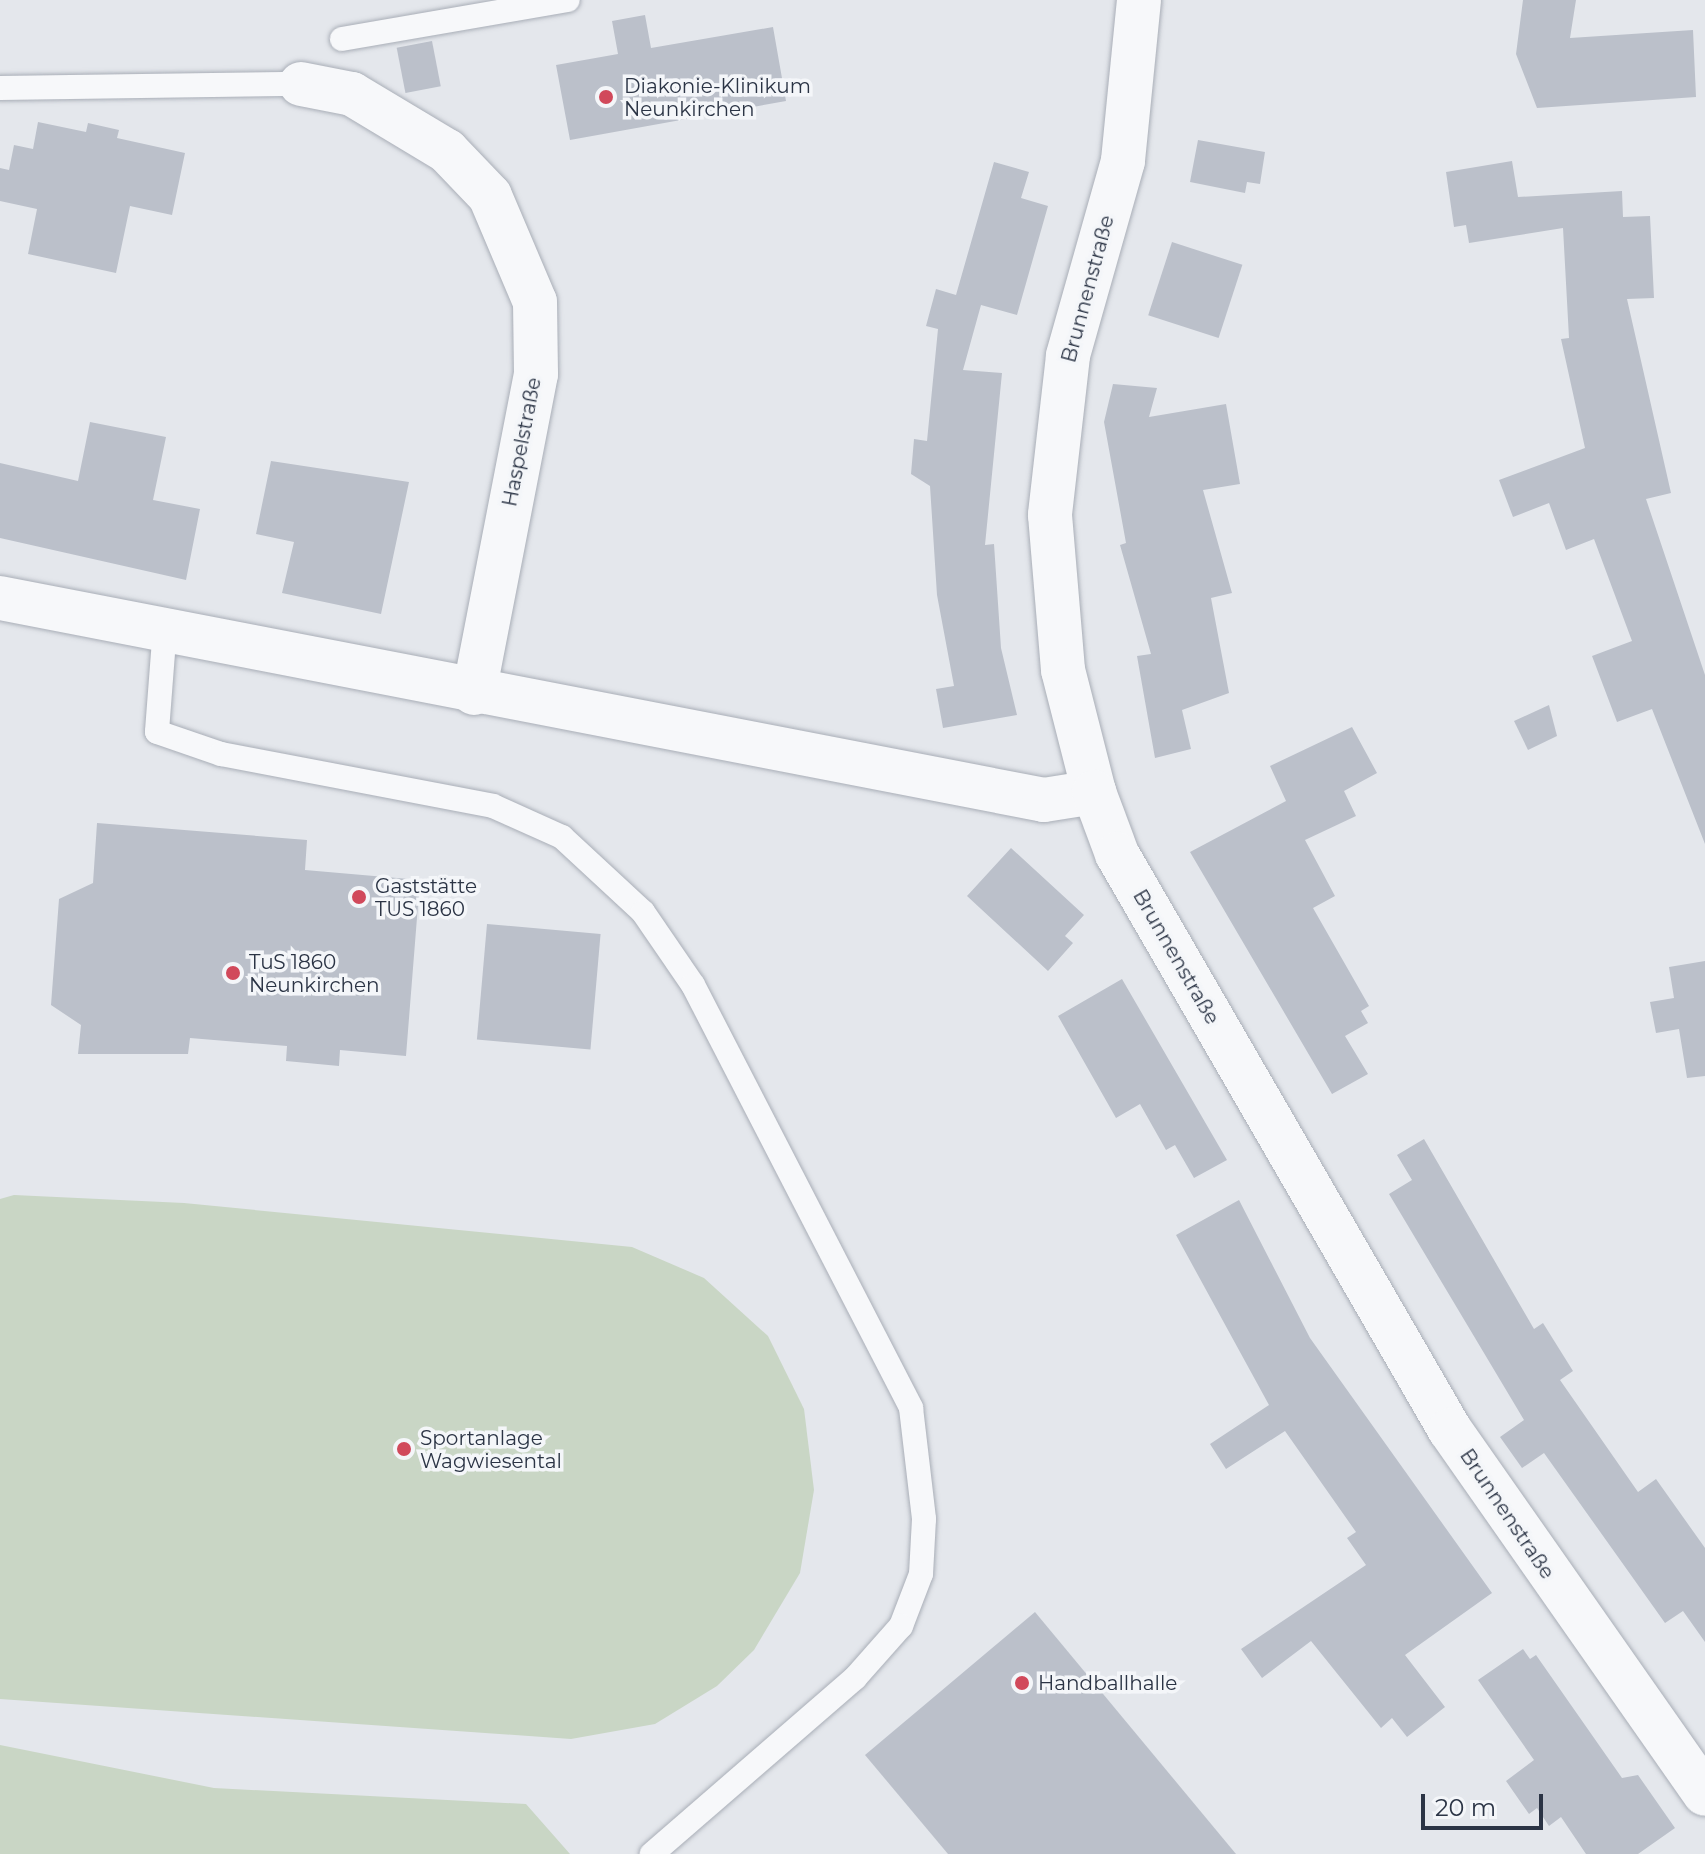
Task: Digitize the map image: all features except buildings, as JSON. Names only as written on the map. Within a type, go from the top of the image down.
[{"type":"street","name":"Brunnenstraße","points":[[1139,0],[1123,161],[1068,356],[1050,515],[1063,670],[1094,792],[1125,868],[1450,1430],[1705,1794]]},
{"type":"street","name":"Haspelstraße","points":[[301,84],[352,94],[447,151],[490,196],[535,302],[536,374],[474,693]]},
{"type":"street","points":[[0,598],[165,627],[474,693],[1044,800],[1094,792]]},
{"type":"lane","points":[[342,39],[568,0]]},
{"type":"lane","name":"Haspelstraße","points":[[0,88],[301,84]]},
{"type":"lane","points":[[165,627],[157,732],[221,754],[493,806],[562,837],[643,912],[693,985],[911,1408],[923,1546],[921,1574],[901,1626],[855,1678],[652,1854]]},
{"type":"green space","name":"Sportanlage Wagwiesental","points":[[14,1195],[184,1203],[632,1247],[704,1278],[768,1336],[804,1409],[814,1490],[800,1573],[754,1650],[717,1686],[655,1724],[571,1739],[0,1699],[0,1199]]},
{"type":"green space","points":[[0,1745],[214,1788],[526,1804],[570,1854],[0,1854]]},
{"type":"place","name":"Diakonie-Klinikum Neunkirchen","points":[[606,97]]},
{"type":"place","name":"Gaststätte TUS 1860","points":[[359,897]]},
{"type":"place","name":"TuS 1860 Neunkirchen","points":[[233,973]]},
{"type":"place","name":"Sportanlage Wagwiesental","points":[[404,1449]]},
{"type":"place","name":"Handballhalle","points":[[1022,1683]]}]
